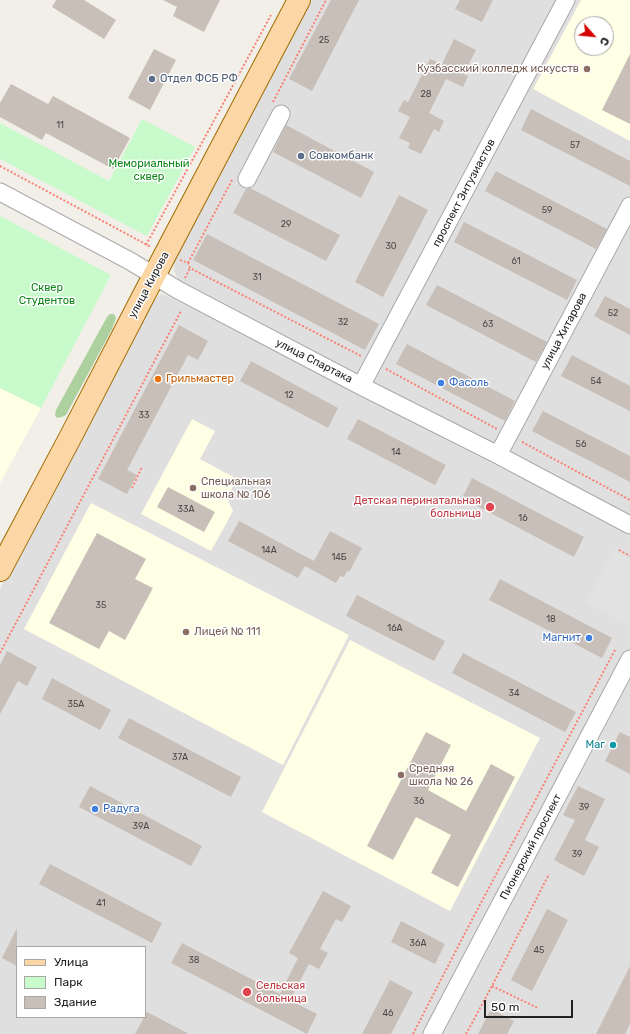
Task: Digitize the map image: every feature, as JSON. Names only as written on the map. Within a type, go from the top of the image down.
[{"type":"main road","name":"улица Кирова","points":[[0,570],[299,0]]},
{"type":"street","name":"проспект Энтузиастов","points":[[361,386],[566,0]]},
{"type":"street","points":[[247,179],[280,114]]},
{"type":"street","name":"улица Спартака","points":[[0,192],[130,261],[178,290],[361,386],[498,455],[630,525]]},
{"type":"street","name":"улица Хитарова","points":[[498,455],[630,206]]},
{"type":"street","name":"Пионерский проспект","points":[[432,1034],[630,660]]},
{"type":"path","points":[[146,245],[271,14]]},
{"type":"path","points":[[0,166],[146,245],[188,263],[190,268],[374,363],[630,500]]},
{"type":"path","points":[[0,653],[181,311]]},
{"type":"path","points":[[132,488],[142,467]]},
{"type":"path","points":[[619,550],[630,556]]},
{"type":"path","points":[[413,1034],[616,648]]},
{"type":"path","points":[[466,1034],[549,874]]},
{"type":"path","points":[[492,986],[538,1008]]},
{"type":"shaded area","points":[[312,0],[630,0],[630,517],[178,279],[174,271],[174,263]]},
{"type":"shaded area","name":"Кузбасский колледж искусств","points":[[581,0],[630,0],[630,141],[533,89]]},
{"type":"shaded area","points":[[161,294],[168,296],[630,534],[630,1034],[0,1034],[0,589],[154,299]]},
{"type":"shaded area","points":[[0,388],[41,408],[0,483]]},
{"type":"shaded area","name":"Специальная школа № 106","points":[[192,419],[215,431],[200,459],[237,479],[227,498],[233,511],[211,551],[141,514]]},
{"type":"shaded area","name":"Лицей № 111","points":[[91,503],[349,635],[283,765],[24,629]]},
{"type":"shaded area","points":[[613,550],[630,559],[630,626],[586,603]]},
{"type":"shaded area","name":"Средняя школа № 26","points":[[350,640],[540,738],[450,911],[262,812]]},
{"type":"green space","name":"Мемориальный сквер","points":[[142,119],[195,147],[147,236],[0,159],[0,123],[109,181]]},
{"type":"green space","name":"Сквер Студентов","points":[[0,216],[111,275],[41,408],[0,388]]},
{"type":"green space","points":[[110,314],[114,314],[116,318],[112,329],[66,415],[57,418],[55,415],[56,410]]},
{"type":"building","points":[[56,0],[84,0],[116,20],[104,39],[52,7]]},
{"type":"building","points":[[163,0],[220,0],[204,32],[173,16],[177,7]]},
{"type":"building","points":[[331,0],[359,0],[312,91],[289,79]]},
{"type":"building","points":[[460,0],[493,0],[482,22],[455,9]]},
{"type":"building","points":[[454,39],[476,50],[464,74],[468,76],[463,87],[446,79],[429,113],[444,121],[439,132],[434,129],[421,154],[408,148],[410,143],[399,138],[410,117],[398,111],[404,100],[408,102],[430,59],[442,64]]},
{"type":"building","name":"Отдел ФСБ РФ","points":[[154,49],[176,60],[150,110],[128,98]]},
{"type":"building","points":[[630,54],[630,124],[602,110]]},
{"type":"building","points":[[11,84],[48,104],[53,96],[130,138],[113,169],[46,133],[42,140],[0,117],[0,103]]},
{"type":"building","points":[[531,109],[630,161],[630,186],[521,130]]},
{"type":"building","points":[[286,125],[374,172],[361,198],[273,152]]},
{"type":"building","points":[[496,171],[607,229],[596,249],[485,191]]},
{"type":"building","points":[[250,188],[340,235],[326,261],[233,213],[246,189]]},
{"type":"building","points":[[399,195],[428,210],[383,297],[355,282]]},
{"type":"building","points":[[464,222],[577,280],[567,300],[454,242]]},
{"type":"building","points":[[207,234],[379,324],[365,350],[193,260]]},
{"type":"building","points":[[437,285],[547,342],[536,362],[426,305]]},
{"type":"building","points":[[605,296],[630,309],[630,335],[594,316]]},
{"type":"building","points":[[179,325],[208,341],[198,360],[188,355],[127,470],[137,475],[127,494],[98,479]]},
{"type":"building","points":[[407,344],[515,401],[505,421],[396,364]]},
{"type":"building","points":[[572,355],[630,386],[630,411],[561,376]]},
{"type":"building","points":[[251,361],[338,408],[328,428],[240,381]]},
{"type":"building","points":[[543,411],[630,456],[630,482],[532,431]]},
{"type":"building","points":[[358,419],[446,465],[435,485],[347,439]]},
{"type":"building","points":[[472,478],[584,537],[574,557],[462,498]]},
{"type":"building","points":[[168,487],[215,512],[204,532],[157,507]]},
{"type":"building","points":[[239,521],[314,561],[330,531],[362,548],[349,572],[347,571],[344,577],[340,576],[336,583],[305,566],[298,578],[228,541]]},
{"type":"building","points":[[97,533],[146,559],[135,579],[153,588],[125,640],[109,631],[99,649],[49,623]]},
{"type":"building","points":[[500,579],[612,638],[602,658],[489,600]]},
{"type":"building","points":[[357,595],[445,641],[434,661],[346,616]]},
{"type":"building","points":[[7,651],[37,667],[27,686],[18,681],[0,714],[0,665]]},
{"type":"building","points":[[463,653],[576,712],[565,732],[452,673]]},
{"type":"building","points":[[52,678],[111,710],[100,730],[42,699]]},
{"type":"building","points":[[129,718],[241,777],[231,797],[118,738]]},
{"type":"building","points":[[426,732],[451,745],[428,790],[466,811],[491,764],[515,777],[458,887],[431,873],[451,835],[416,817],[393,860],[367,846]]},
{"type":"building","points":[[620,732],[630,737],[630,774],[605,761]]},
{"type":"building","points":[[90,786],[202,846],[191,866],[79,807]]},
{"type":"building","points":[[578,786],[605,799],[585,840],[599,847],[584,876],[554,860],[575,820],[563,815]]},
{"type":"building","points":[[50,864],[162,923],[152,943],[39,884]]},
{"type":"building","points":[[323,891],[351,906],[342,922],[336,919],[320,949],[328,953],[319,969],[309,964],[290,1000],[317,1014],[307,1034],[171,963],[182,943],[280,994],[298,958],[289,953]]},
{"type":"building","points":[[547,909],[568,920],[532,991],[511,980]]},
{"type":"building","points":[[401,921],[445,944],[435,964],[391,942]]},
{"type":"building","points":[[17,928],[16,965],[2,958]]},
{"type":"building","points":[[630,966],[630,1024],[625,1034],[596,1034]]},
{"type":"building","points":[[390,980],[413,992],[391,1034],[362,1034]]},
{"type":"building","points":[[491,1009],[514,1021],[507,1034],[478,1034]]},
{"type":"building","points":[[147,1012],[189,1034],[135,1034],[144,1018],[146,1018]]},
{"type":"place","name":"Кузбасский колледж искусств","points":[[587,69]]},
{"type":"place","name":"Отдел ФСБ РФ","points":[[152,79]]},
{"type":"place","name":"Совкомбанк","points":[[301,156]]},
{"type":"place","name":"Грильмастер","points":[[158,379]]},
{"type":"place","name":"Фасоль","points":[[441,383]]},
{"type":"place","name":"Специальная школа № 106","points":[[193,488]]},
{"type":"place","name":"Детская перинатальная больница","points":[[490,507]]},
{"type":"place","name":"Лицей № 111","points":[[186,632]]},
{"type":"place","name":"Магнит","points":[[589,638]]},
{"type":"place","name":"Маг","points":[[613,745]]},
{"type":"place","name":"Средняя школа № 26","points":[[401,775]]},
{"type":"place","name":"Радуга","points":[[95,809]]},
{"type":"place","name":"Сельская больница","points":[[247,992]]}]
